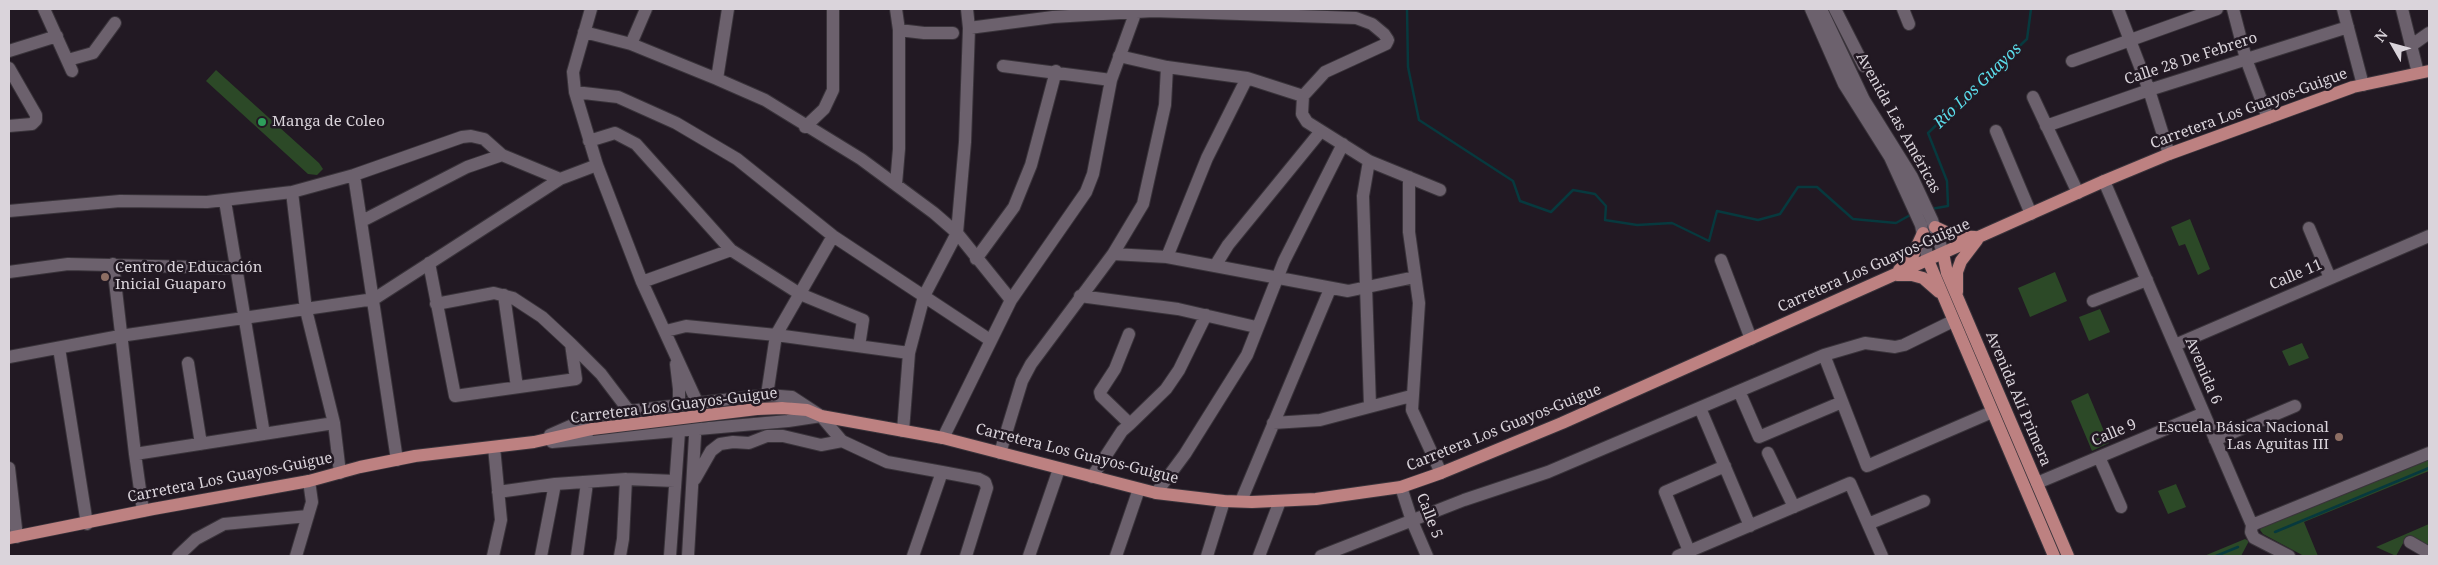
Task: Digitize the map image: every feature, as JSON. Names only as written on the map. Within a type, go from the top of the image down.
[{"type":"main road","name":"Carretera Los Guayos-Guigue","points":[[13,538],[142,511],[309,481],[397,460],[534,442],[592,429],[757,409],[782,408],[807,410],[821,416],[943,438],[1156,493],[1224,501],[1280,501],[1316,499],[1401,486],[1441,473],[1562,423],[1982,235],[2169,154],[2363,85],[2424,72]]},
{"type":"main road","points":[[1895,275],[1912,257],[1928,226],[1954,236],[1982,235]]},
{"type":"main road","points":[[1958,300],[1957,283],[1961,261],[1966,252],[1982,235]]},
{"type":"main road","name":"Avenida Alí Primera","points":[[1943,253],[1947,273],[1958,300],[2068,556]]},
{"type":"main road","name":"Avenida Alí Primera","points":[[1928,260],[2054,556]]},
{"type":"main road","points":[[1895,275],[1912,275],[1923,278],[1932,284],[1943,298]]},
{"type":"street","points":[[44,9],[70,66],[93,53],[115,23]]},
{"type":"street","points":[[591,9],[573,72],[575,92],[597,165],[642,282],[697,402],[697,430],[691,487],[688,556]]},
{"type":"street","points":[[631,44],[646,9]]},
{"type":"street","points":[[718,79],[728,9]]},
{"type":"street","points":[[805,127],[824,108],[833,90],[833,9]]},
{"type":"street","points":[[896,9],[899,30],[899,149],[896,184]]},
{"type":"street","points":[[903,431],[909,353],[924,296],[957,233],[965,142],[967,9]]},
{"type":"street","name":"Avenida Las Américas","points":[[1811,9],[1844,84],[1890,157],[1907,179]]},
{"type":"street","name":"Avenida Las Américas","points":[[1821,9],[1864,100],[1907,179],[1928,226],[1943,253]]},
{"type":"street","points":[[1835,9],[1864,66]]},
{"type":"street","points":[[1903,9],[1909,24]]},
{"type":"street","points":[[2118,9],[2149,90],[2169,154]]},
{"type":"street","points":[[2072,61],[2129,38],[2217,9]]},
{"type":"street","points":[[2234,9],[2246,59],[2268,118]]},
{"type":"street","points":[[2343,9],[2363,85]]},
{"type":"street","points":[[2402,9],[2412,45],[2424,72]]},
{"type":"street","points":[[968,28],[1053,17],[1153,10],[1356,18],[1372,24],[1384,34],[1388,40],[1386,44],[1325,72],[1303,96],[1302,114],[1307,122],[1370,161],[1440,190]]},
{"type":"street","points":[[943,438],[1011,300],[1086,192],[1093,174],[1111,80],[1136,11]]},
{"type":"street","name":"Calle 28 De Febrero","points":[[2046,126],[2149,90],[2348,27]]},
{"type":"street","points":[[899,30],[924,33],[954,33]]},
{"type":"street","points":[[584,32],[631,44],[765,100],[805,127],[861,160],[896,184],[957,233],[976,259],[1011,300]]},
{"type":"street","points":[[2412,45],[2429,33]]},
{"type":"street","points":[[9,51],[57,36]]},
{"type":"street","points":[[1119,56],[1167,67],[1247,78],[1303,96]]},
{"type":"street","points":[[1003,66],[1056,71],[1111,80]]},
{"type":"street","points":[[1000,453],[1022,381],[1031,364],[1113,254],[1143,204],[1165,105],[1167,67]]},
{"type":"street","points":[[9,68],[36,115],[36,120],[32,124],[9,126]]},
{"type":"street","points":[[976,259],[1003,225],[1018,199],[1031,166],[1056,71]]},
{"type":"street","points":[[1167,257],[1207,158],[1247,78]]},
{"type":"street","points":[[575,92],[618,97],[676,123],[737,159],[833,236],[990,340]]},
{"type":"street","points":[[2033,97],[2078,193]]},
{"type":"street","points":[[1215,266],[1228,245],[1321,131]]},
{"type":"street","points":[[1996,131],[2031,214]]},
{"type":"street","points":[[589,141],[615,133],[636,144],[731,250],[800,294],[863,320],[859,346]]},
{"type":"street","points":[[9,211],[120,201],[225,201],[292,192],[354,175],[462,137],[471,136],[484,139],[502,155],[560,179]]},
{"type":"street","points":[[1156,493],[1185,454],[1246,354],[1284,261],[1343,144]]},
{"type":"street","points":[[362,221],[468,167],[502,155]]},
{"type":"street","points":[[1370,161],[1363,196],[1368,287],[1370,406]]},
{"type":"street","points":[[9,357],[120,336],[374,299],[560,179],[597,165]]},
{"type":"street","points":[[354,175],[397,460]]},
{"type":"street","points":[[1409,177],[1409,232],[1419,303],[1411,396],[1412,410],[1417,426],[1441,473]]},
{"type":"street","name":"Avenida 6","points":[[2104,181],[2138,252],[2147,280],[2252,525],[2251,532],[2254,538],[2288,556]]},
{"type":"street","points":[[292,192],[306,310],[334,423],[340,473]]},
{"type":"street","points":[[225,201],[243,318],[264,434]]},
{"type":"street","name":"Avenida Las Américas","points":[[1928,226],[1928,260]]},
{"type":"street","points":[[2309,228],[2330,278]]},
{"type":"street","points":[[767,395],[776,335],[833,236]]},
{"type":"street","name":"Calle 11","points":[[2175,345],[2276,308],[2330,278],[2413,238],[2429,236]]},
{"type":"street","points":[[642,282],[731,250]]},
{"type":"street","points":[[1113,254],[1167,257],[1348,291],[1415,277]]},
{"type":"street","points":[[1721,260],[1751,339]]},
{"type":"street","points":[[429,263],[455,396],[576,379],[571,344]]},
{"type":"street","points":[[9,272],[68,264],[236,268]]},
{"type":"street","points":[[113,264],[142,511]]},
{"type":"street","points":[[2093,301],[2147,280]]},
{"type":"street","points":[[1241,501],[1330,289]]},
{"type":"street","points":[[436,304],[494,293],[513,298],[542,317],[571,344],[601,374],[629,411]]},
{"type":"street","points":[[504,295],[517,388]]},
{"type":"street","points":[[1080,296],[1206,315],[1256,327]]},
{"type":"street","points":[[1092,477],[1122,431],[1166,389],[1179,370],[1206,315]]},
{"type":"street","points":[[1321,556],[1464,500],[1548,472],[1824,355],[1865,343],[1895,347],[1904,345],[1953,321]]},
{"type":"street","points":[[666,331],[686,326],[776,335],[909,353]]},
{"type":"street","points":[[1130,334],[1115,369],[1100,392],[1101,396],[1130,424]]},
{"type":"street","points":[[59,348],[87,524]]},
{"type":"street","points":[[670,556],[680,432],[680,406],[674,349]]},
{"type":"street","points":[[1824,355],[1867,466],[1992,412]]},
{"type":"street","points":[[188,363],[202,444]]},
{"type":"street","points":[[1739,391],[1759,437],[1842,402]]},
{"type":"street","points":[[534,442],[575,424],[629,411],[767,395],[792,397],[821,416],[842,441],[887,462],[979,479],[985,482],[987,488],[966,556]]},
{"type":"street","points":[[1273,423],[1320,420],[1411,396]]},
{"type":"street","points":[[2215,440],[2295,406]]},
{"type":"street","points":[[1700,408],[1750,526]]},
{"type":"street","name":"Calle 9","points":[[2037,483],[2099,457],[2118,444],[2204,414]]},
{"type":"street","points":[[534,442],[680,432],[821,416]]},
{"type":"street","points":[[135,454],[334,423]]},
{"type":"street","points":[[691,487],[715,446],[733,442],[749,443],[767,436],[783,436],[821,445],[842,441]]},
{"type":"street","points":[[493,556],[501,520],[494,447]]},
{"type":"street","points":[[1768,453],[1794,507]]},
{"type":"street","points":[[2252,525],[2429,453]]},
{"type":"street","points":[[2099,457],[2120,507]]},
{"type":"street","points":[[1725,466],[1665,492],[1684,554],[1850,483],[1882,556]]},
{"type":"street","points":[[9,468],[13,538]]},
{"type":"street","points":[[1029,556],[1059,469]]},
{"type":"street","points":[[913,556],[942,472]]},
{"type":"street","points":[[498,492],[555,484],[587,483],[626,478],[675,481]]},
{"type":"street","points":[[620,556],[623,539],[626,478]]},
{"type":"street","points":[[296,556],[312,502],[309,481]]},
{"type":"street","points":[[577,556],[587,483]]},
{"type":"street","points":[[541,556],[555,484]]},
{"type":"street","name":"Calle 5","points":[[1401,486],[1412,521],[1427,556]]},
{"type":"street","points":[[1116,556],[1139,489]]},
{"type":"street","points":[[1207,556],[1224,501]]},
{"type":"street","points":[[1259,556],[1280,501]]},
{"type":"street","points":[[1868,524],[1924,501]]},
{"type":"street","points":[[178,556],[196,539],[224,524],[308,516]]},
{"type":"street","points":[[2410,542],[2429,553]]},
{"type":"green space","name":"Manga de Coleo","points":[[216,70],[319,163],[323,169],[317,175],[308,174],[206,81]]},
{"type":"green space","points":[[2190,219],[2210,269],[2198,275],[2185,244],[2179,246],[2171,227]]},
{"type":"green space","points":[[2055,272],[2067,301],[2030,317],[2018,288]]},
{"type":"green space","points":[[2100,309],[2110,332],[2089,341],[2079,317]]},
{"type":"green space","points":[[2302,343],[2309,358],[2289,366],[2282,351]]},
{"type":"green space","points":[[2088,393],[2109,443],[2092,451],[2071,401]]},
{"type":"green space","points":[[2429,458],[2429,471],[2304,522],[2318,556],[2304,556],[2263,534],[2260,530],[2262,526]]},
{"type":"green space","points":[[2176,484],[2186,507],[2168,514],[2158,491]]},
{"type":"green space","points":[[2429,524],[2429,548],[2407,536],[2396,556],[2376,547]]},
{"type":"green space","points":[[2245,539],[2249,541],[2241,556],[2204,556]]},
{"type":"waterway","name":"Río Los Guayos","points":[[1407,9],[1408,67],[1419,120],[1513,181],[1520,201],[1551,212],[1573,190],[1595,194],[1606,206],[1605,220],[1637,225],[1672,223],[1709,241],[1717,211],[1758,220],[1780,214],[1798,187],[1817,187],[1853,219],[1896,223],[1912,214]]},
{"type":"waterway","name":"Río Los Guayos","points":[[1931,209],[1948,206],[1947,181],[1928,133],[2027,39],[2031,9]]},
{"type":"waterway","points":[[2275,532],[2429,468]]},
{"type":"waterway","points":[[2216,556],[2238,547]]},
{"type":"place","name":"Manga de Coleo","points":[[262,122]]},
{"type":"place","name":"Centro de Educación Inicial Guaparo","points":[[105,277]]},
{"type":"place","name":"Escuela Básica Nacional Las Aguitas III","points":[[2339,437]]}]
